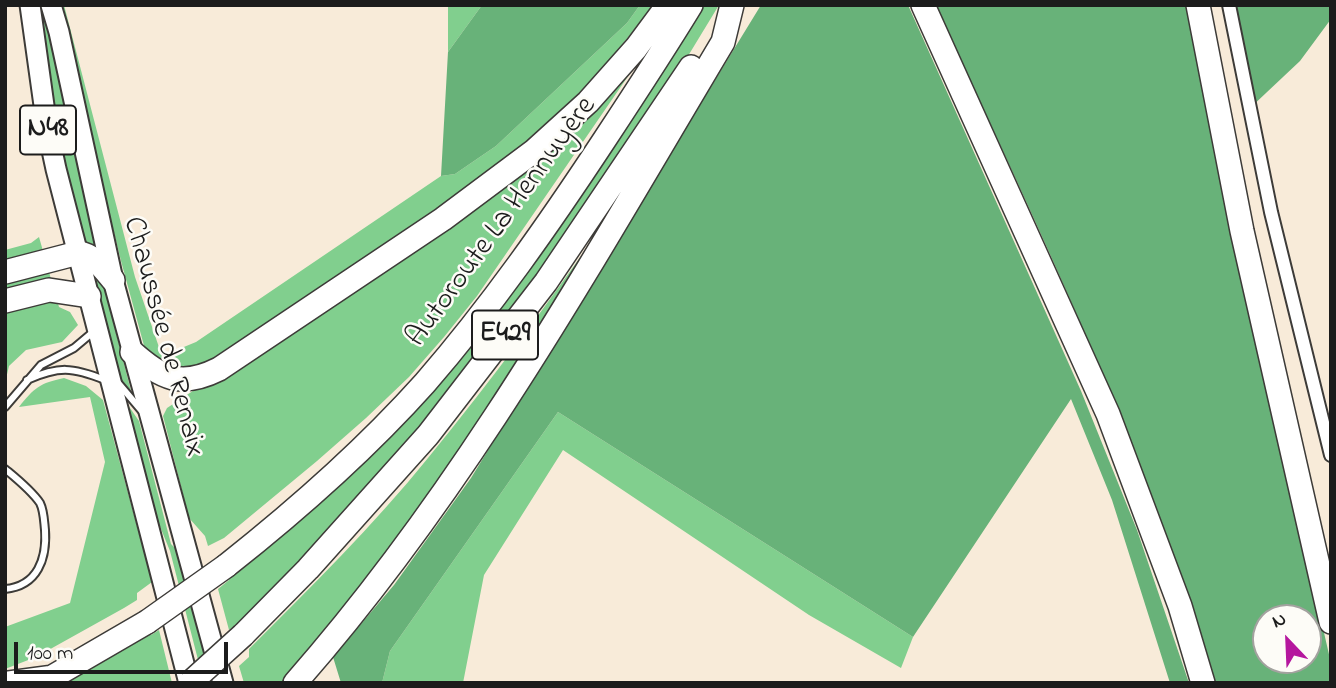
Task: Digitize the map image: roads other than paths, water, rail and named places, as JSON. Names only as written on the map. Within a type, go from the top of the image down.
[{"type":"highway","points":[[132,352],[153,371],[167,377],[186,380],[202,377],[219,369],[443,219],[534,151],[588,102],[636,48],[668,5]]},
{"type":"highway","name":"Autoroute La Hennuyère","points":[[48,680],[147,622],[226,566],[314,494],[391,419],[461,339],[519,265],[578,180],[691,5]]},
{"type":"highway","points":[[295,683],[392,565],[502,407],[723,42],[730,5]]},
{"type":"highway","name":"E429","points":[[190,683],[243,635],[316,560],[428,435],[546,282],[642,142],[730,5]]},
{"type":"highway","points":[[923,5],[1108,414],[1175,593],[1203,683]]},
{"type":"highway","points":[[1198,5],[1242,231],[1331,622]]},
{"type":"highway","points":[[5,272],[84,253],[97,261],[113,280]]},
{"type":"highway","points":[[5,301],[49,290],[89,296]]},
{"type":"highway","points":[[9,683],[48,680]]},
{"type":"main road","name":"Chaussée de Renaix","points":[[30,5],[47,127],[110,382],[190,683]]},
{"type":"main road","name":"Chaussée de Renaix","points":[[51,5],[113,280],[223,683]]},
{"type":"street","points":[[1229,5],[1271,212],[1331,455]]},
{"type":"lane","points":[[5,407],[41,365],[87,339],[97,328]]},
{"type":"lane","points":[[27,380],[49,370],[69,369],[119,384],[153,425]]},
{"type":"lane","points":[[5,469],[32,493],[41,506],[46,542],[42,565],[35,576],[22,584],[5,589]]}]
